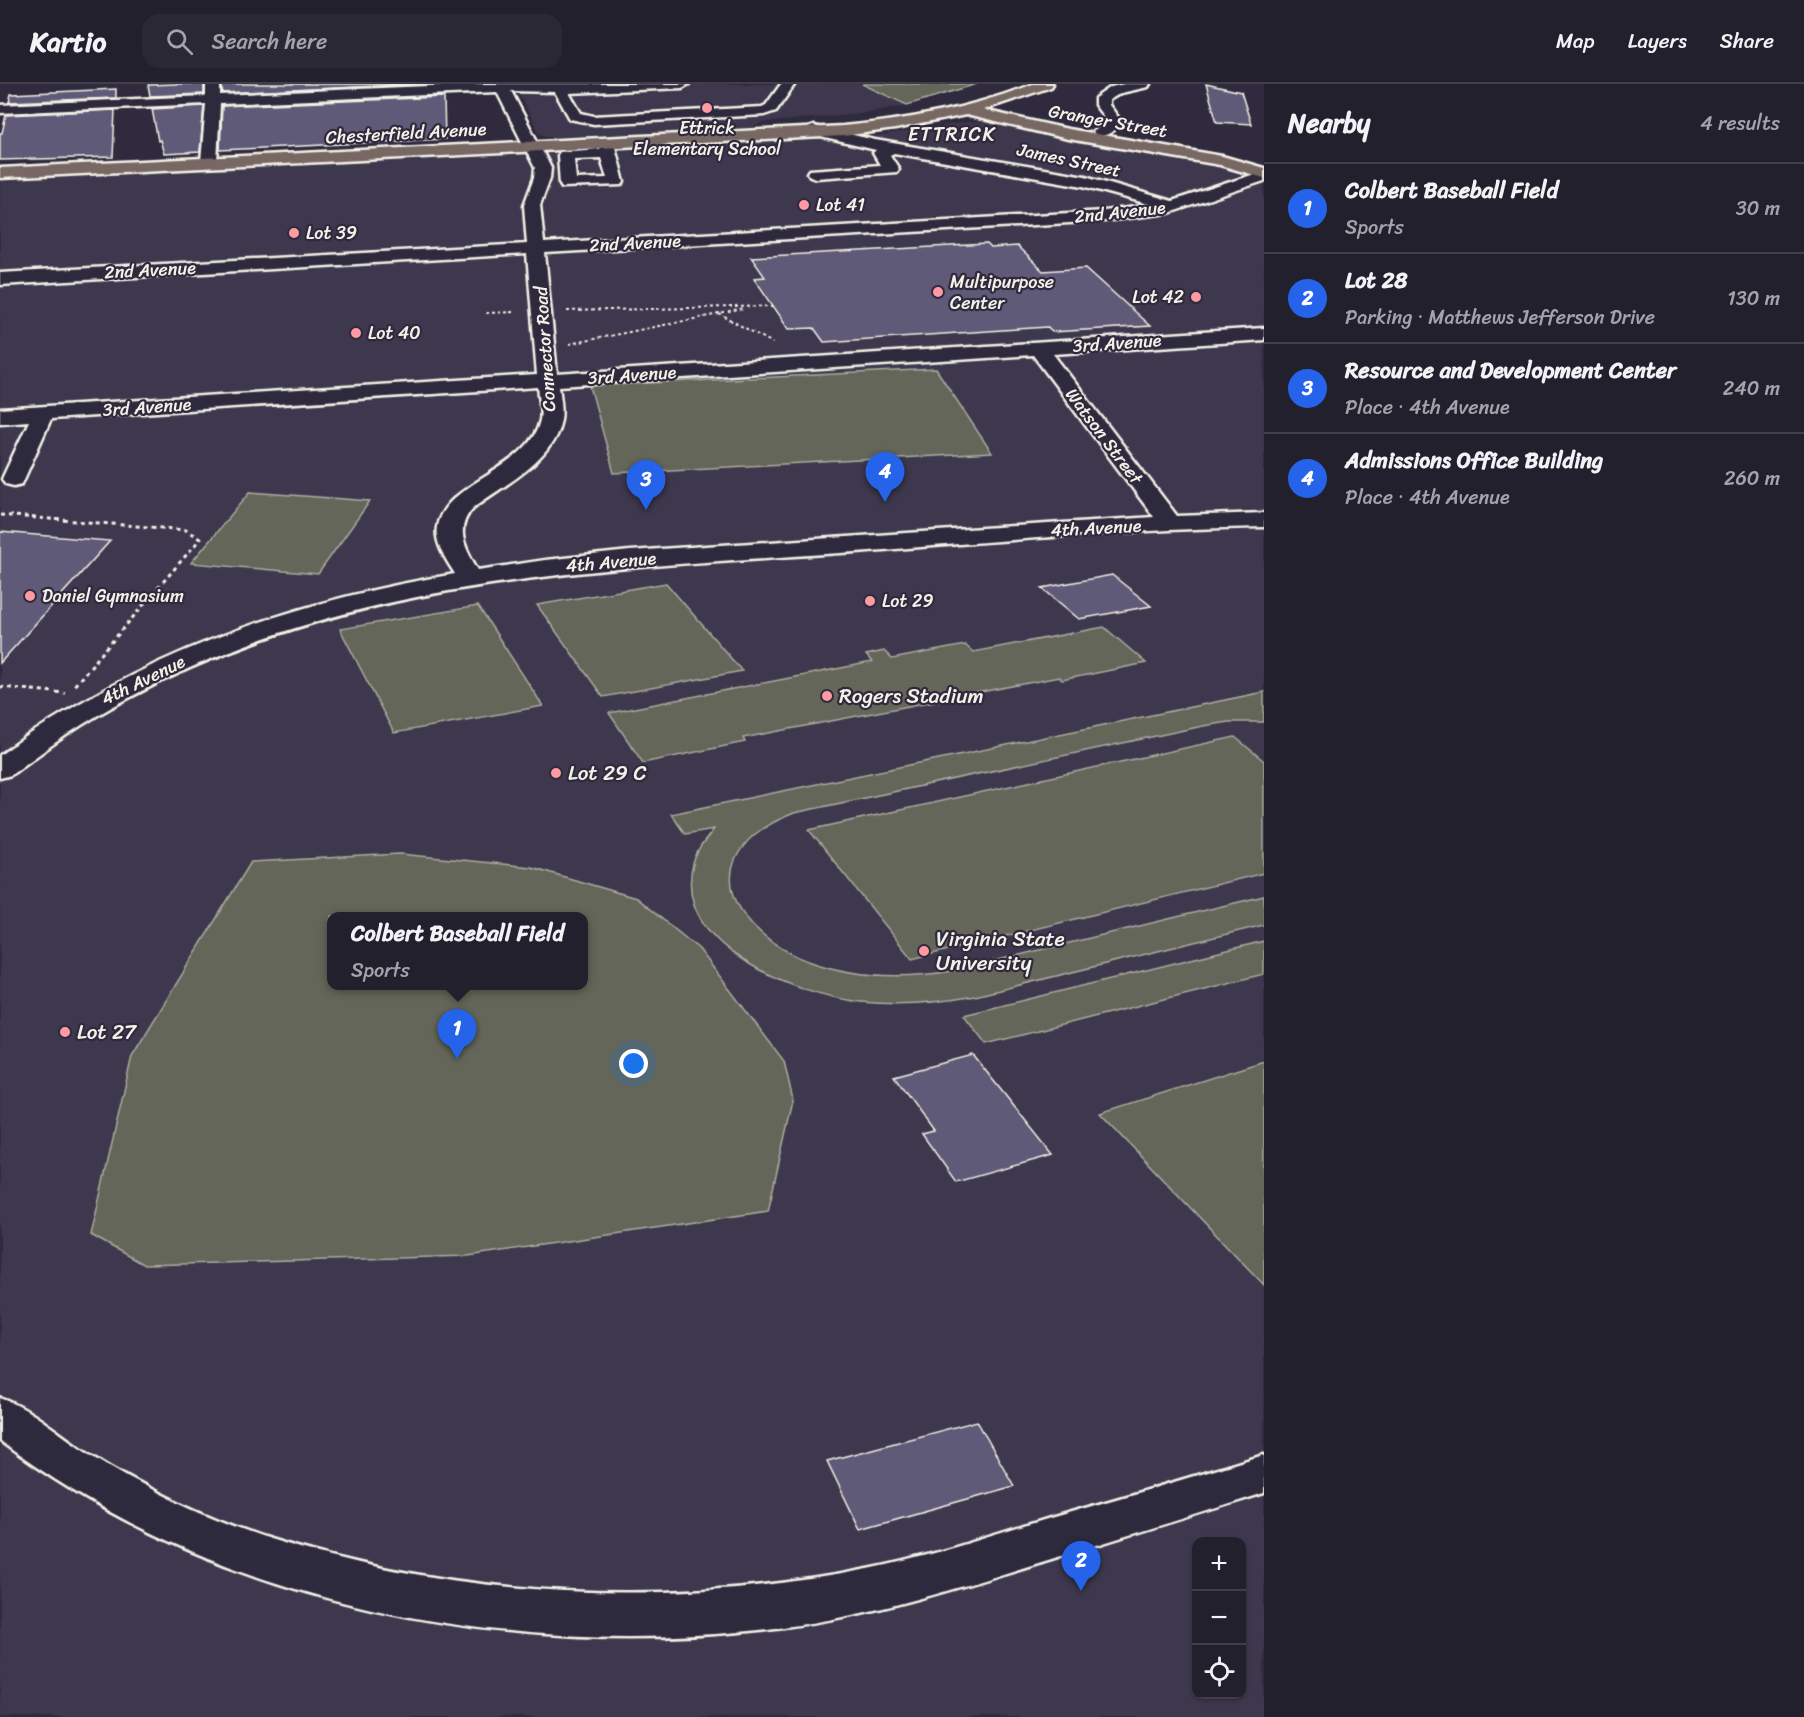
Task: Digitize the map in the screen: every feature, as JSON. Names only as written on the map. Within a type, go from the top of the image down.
[{"type":"main road","points":[[962,107],[1014,90],[1046,84]]},
{"type":"main road","points":[[962,107],[1014,90]]},
{"type":"main road","points":[[1014,90],[1020,111],[1028,119]]},
{"type":"main road","name":"Granger Street","points":[[962,107],[1212,149],[1264,162]]},
{"type":"main road","name":"Granger Street","points":[[962,107],[1076,136],[1222,161],[1264,174]]},
{"type":"main road","name":"Chesterfield Avenue","points":[[813,131],[830,124],[962,107]]},
{"type":"main road","name":"Chesterfield Avenue","points":[[0,173],[533,147],[607,148],[813,131],[843,131],[885,126],[962,107]]},
{"type":"street","points":[[0,110],[213,92],[681,84]]},
{"type":"street","points":[[559,87],[575,116],[594,120],[764,111],[771,108],[788,84]]},
{"type":"street","points":[[1101,132],[1114,121],[1102,105],[1102,98],[1116,90],[1143,84]]},
{"type":"street","name":"Connector Road","points":[[471,579],[453,548],[449,534],[450,519],[462,506],[524,462],[549,431],[550,418],[549,381],[532,205],[544,174],[533,147],[501,86]]},
{"type":"street","points":[[209,162],[213,127],[213,92]]},
{"type":"street","name":"James Street","points":[[813,131],[892,148],[1085,181],[1174,206]]},
{"type":"street","points":[[607,148],[616,182],[568,184],[566,155],[607,148]]},
{"type":"street","points":[[816,173],[891,169],[881,153],[892,148]]},
{"type":"street","name":"2nd Avenue","points":[[0,279],[1104,216],[1174,206],[1264,174]]},
{"type":"street","name":"3rd Avenue","points":[[0,416],[1264,334]]},
{"type":"street","name":"Watson Street","points":[[1038,348],[1171,524]]},
{"type":"street","points":[[14,479],[43,413]]},
{"type":"street","name":"4th Avenue","points":[[0,769],[59,725],[95,703],[133,683],[207,650],[251,633],[361,601],[471,579],[555,567],[615,562],[1171,524],[1264,520]]},
{"type":"street","points":[[0,1416],[44,1449],[118,1493],[184,1527],[236,1548],[358,1584],[441,1600],[551,1612],[657,1615],[734,1610],[796,1603],[867,1590],[952,1569],[1264,1474]]},
{"type":"path","points":[[559,311],[773,306]]},
{"type":"path","points":[[570,344],[754,307]]},
{"type":"path","points":[[486,313],[520,312]]},
{"type":"path","points":[[718,314],[776,344]]},
{"type":"path","points":[[0,515],[186,530],[200,539],[68,693],[0,687]]},
{"type":"shaded area","name":"Ettrick Elementary School","points":[[513,84],[862,84],[907,105],[870,112],[761,123],[754,127],[554,138],[540,134]]},
{"type":"shaded area","name":"Virginia State University","points":[[967,122],[989,123],[1052,138],[1213,165],[1264,183],[1264,1717],[0,1717],[0,179],[807,137],[835,143]]},
{"type":"green space","points":[[862,84],[977,84],[907,105]]},
{"type":"green space","points":[[936,369],[992,453],[614,473],[590,386]]},
{"type":"green space","points":[[250,492],[370,501],[318,574],[191,563]]},
{"type":"green space","points":[[666,583],[742,671],[603,697],[537,605]]},
{"type":"green space","points":[[478,606],[543,706],[394,733],[340,629]]},
{"type":"green space","name":"Rogers Stadium","points":[[1104,627],[1146,663],[1062,680],[1059,677],[743,738],[745,742],[643,763],[609,713],[872,662],[866,655],[884,651],[892,659],[965,645],[973,652]]},
{"type":"green space","points":[[1264,692],[1264,722],[1228,722],[1203,726],[794,813],[768,825],[754,835],[738,854],[732,873],[733,892],[741,910],[770,940],[808,961],[862,974],[898,976],[953,971],[1264,896],[1264,925],[975,996],[933,1002],[890,1004],[835,997],[774,977],[745,962],[720,942],[701,920],[691,893],[693,864],[699,850],[714,829],[685,834],[671,814]]},
{"type":"green space","points":[[1235,737],[1264,761],[1264,873],[912,959],[809,830]]},
{"type":"green space","points":[[400,854],[531,867],[636,898],[699,949],[784,1061],[793,1100],[768,1211],[468,1256],[144,1265],[91,1235],[132,1056],[251,862]]},
{"type":"green space","points":[[1264,941],[1264,974],[986,1044],[964,1015]]},
{"type":"green space","points":[[1264,1061],[1264,1285],[1100,1113]]},
{"type":"building","points":[[204,84],[204,94],[150,96],[148,85]]},
{"type":"building","points":[[222,84],[424,84],[222,93]]},
{"type":"building","points":[[1206,84],[1241,92],[1251,124],[1217,122]]},
{"type":"building","points":[[116,89],[116,98],[9,102],[11,94]]},
{"type":"building","points":[[444,97],[445,139],[220,150],[222,106]]},
{"type":"building","points":[[204,106],[200,152],[164,154],[160,140],[158,141],[152,109]]},
{"type":"building","points":[[115,110],[113,157],[0,160],[0,133],[2,133],[6,115]]},
{"type":"building","name":"Multipurpose Center","points":[[987,244],[991,248],[1017,246],[1043,271],[1086,268],[1150,326],[1052,332],[1048,327],[824,342],[814,328],[789,329],[754,278],[765,277],[751,257]]},
{"type":"building","name":"Daniel Gymnasium","points":[[0,532],[110,541],[0,663]]},
{"type":"building","points":[[1112,575],[1151,606],[1079,619],[1042,588]]},
{"type":"building","points":[[973,1055],[1053,1155],[956,1182],[922,1134],[934,1131],[894,1076]]},
{"type":"building","points":[[977,1421],[1014,1486],[860,1529],[827,1461]]},
{"type":"place","name":"Ettrick Elementary School","points":[[707,108]]},
{"type":"place","name":"Lot 41","points":[[804,205]]},
{"type":"place","name":"Lot 39","points":[[294,233]]},
{"type":"place","name":"Multipurpose Center","points":[[938,292]]},
{"type":"place","name":"Lot 42","points":[[1196,297]]},
{"type":"place","name":"Lot 40","points":[[356,333]]},
{"type":"place","name":"Admissions Office Building","points":[[885,502]]},
{"type":"place","name":"Resource and Development Center","points":[[646,510]]},
{"type":"place","name":"Daniel Gymnasium","points":[[30,596]]},
{"type":"place","name":"Lot 29","points":[[870,601]]},
{"type":"place","name":"Rogers Stadium","points":[[827,696]]},
{"type":"place","name":"Lot 29 C","points":[[556,773]]},
{"type":"place","name":"Virginia State University","points":[[924,951]]},
{"type":"place","name":"Lot 27","points":[[65,1032]]},
{"type":"place","name":"Colbert Baseball Field","points":[[457,1059]]},
{"type":"place","name":"Lot 28","points":[[1081,1591]]},
{"type":"district","name":"ETTRICK","points":[[952,134]]}]
